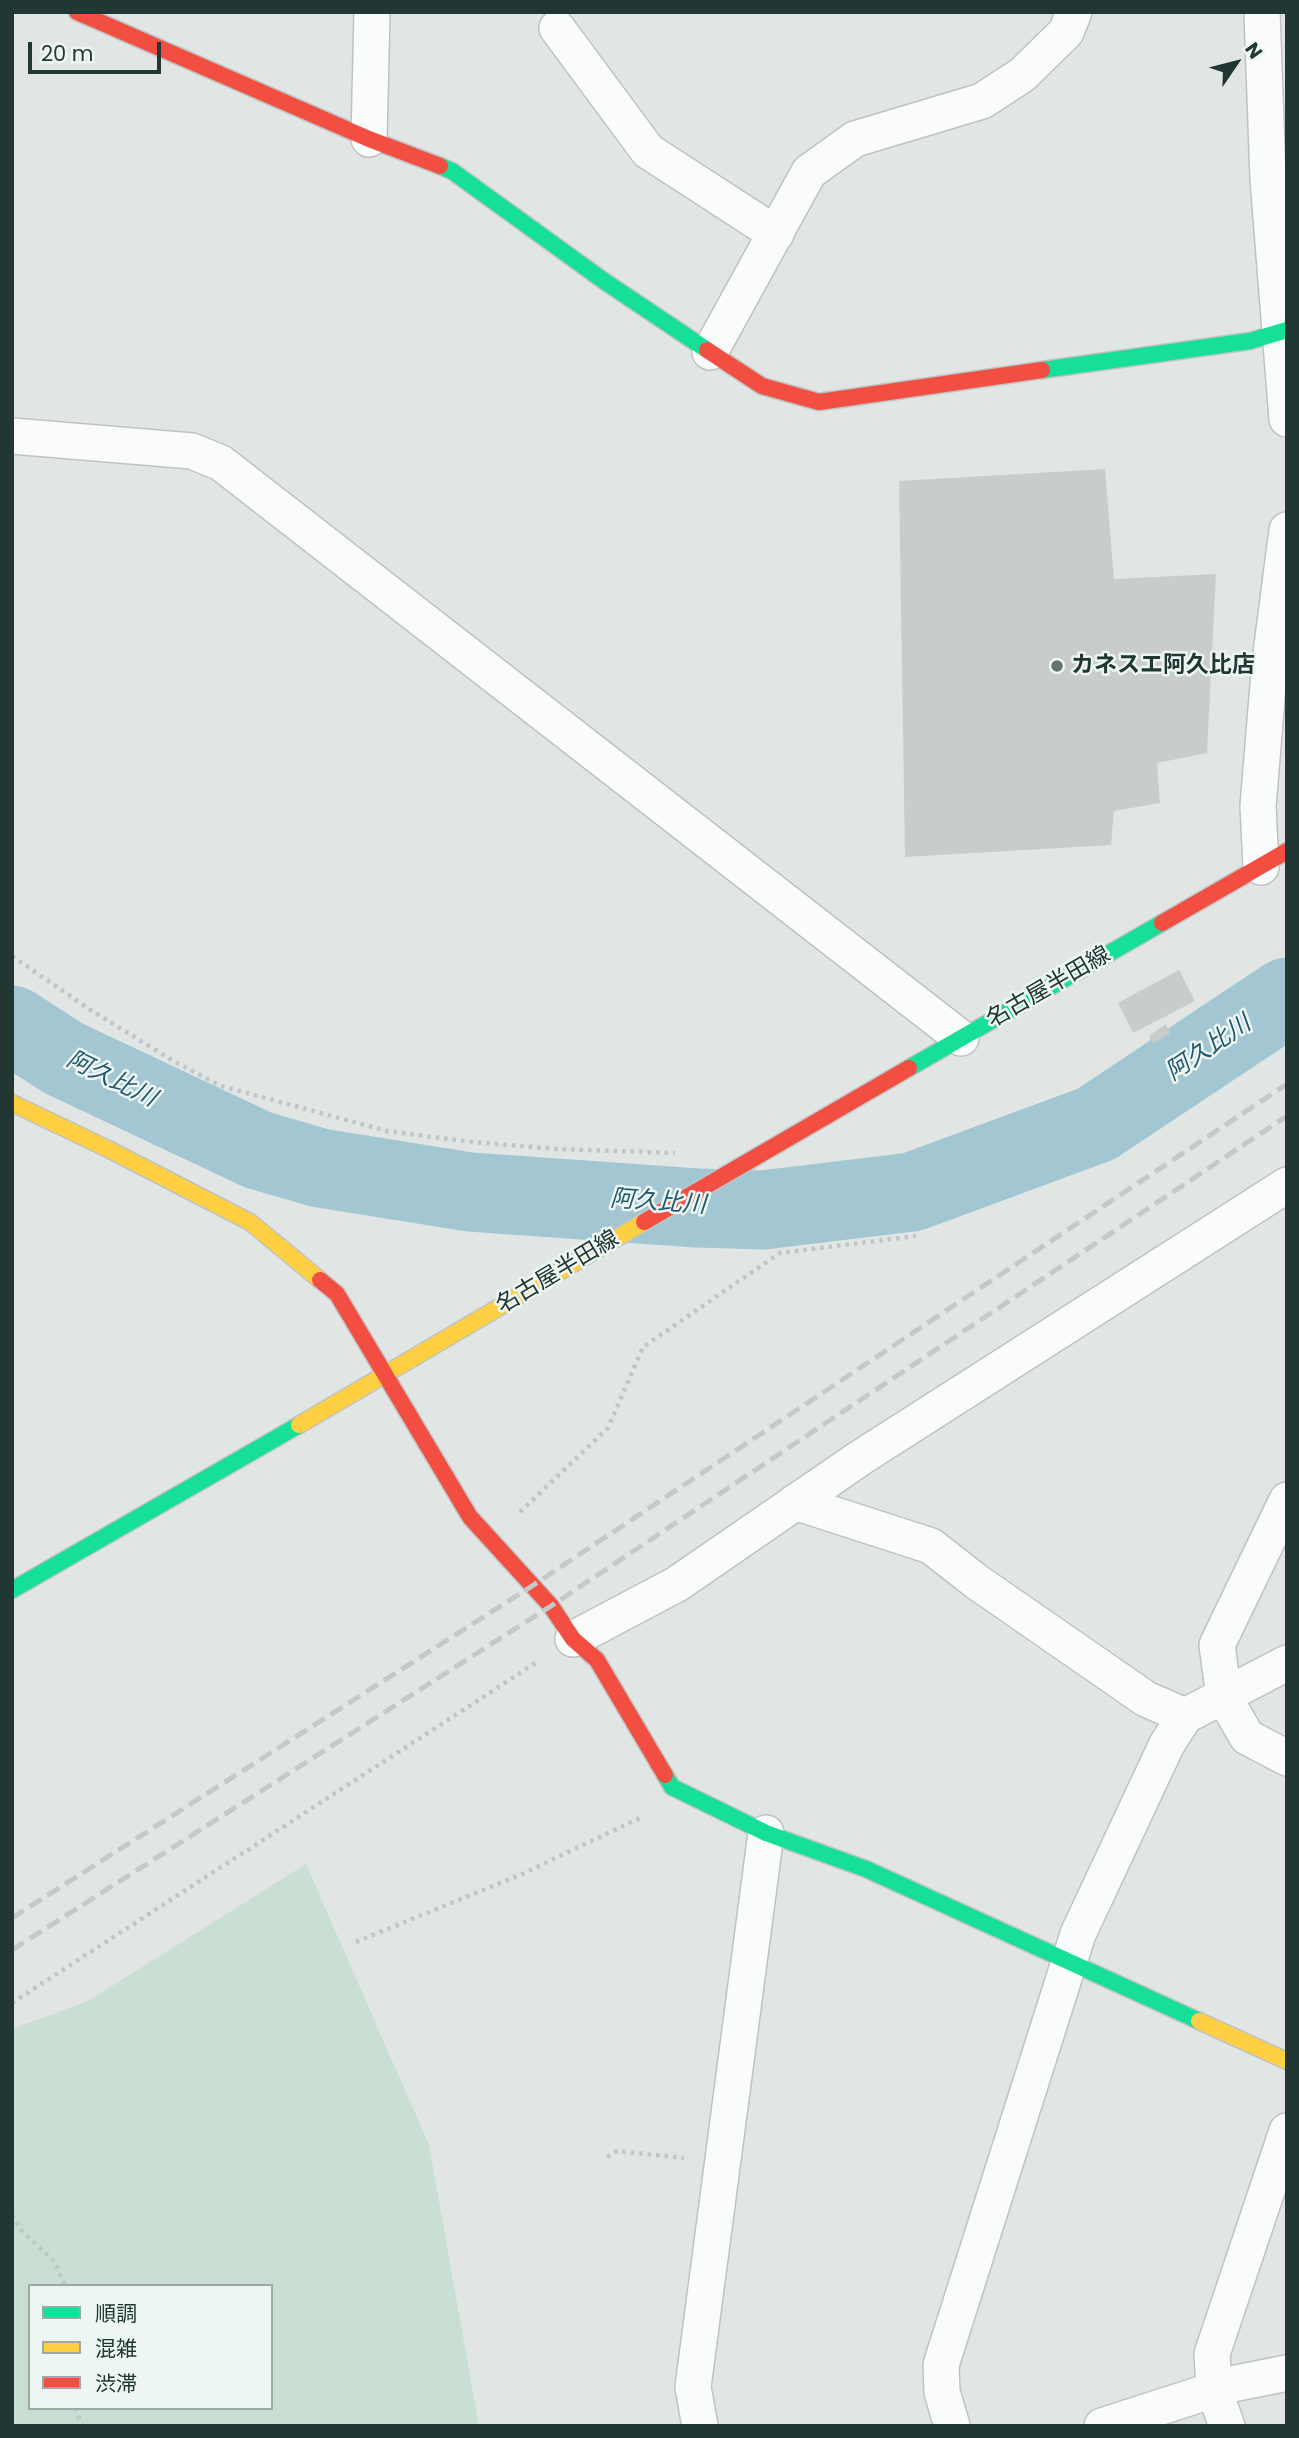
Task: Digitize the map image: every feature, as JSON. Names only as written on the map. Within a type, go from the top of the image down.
[{"type":"street","points":[[77,12],[369,139],[452,171],[604,281],[762,386],[819,402],[1251,341],[1284,332]]},
{"type":"street","points":[[369,139],[372,12]]},
{"type":"street","points":[[710,352],[809,172],[856,139],[982,101],[1022,75],[1066,32],[1074,12]]},
{"type":"street","points":[[1262,12],[1269,178],[1284,332],[1287,419]]},
{"type":"street","points":[[557,28],[648,151],[776,234]]},
{"type":"street","points":[[12,436],[192,451],[221,463],[961,1038]]},
{"type":"street","points":[[1274,859],[1258,806],[1270,661],[1287,530]]},
{"type":"street","name":"名古屋半田線","points":[[12,1590],[1274,859]]},
{"type":"street","points":[[12,1103],[250,1222],[337,1294],[470,1517],[551,1606],[573,1639],[597,1660],[672,1787],[766,1833],[866,1869],[1287,2061]]},
{"type":"street","points":[[573,1639],[677,1584],[860,1458],[1285,1198]]},
{"type":"street","points":[[1287,1500],[1217,1645],[1224,1697],[1247,1737],[1287,1758]]},
{"type":"street","points":[[795,1502],[931,1546],[977,1582],[1146,1699],[1185,1716]]},
{"type":"street","points":[[952,2426],[942,2392],[940,2365],[1078,1934],[1167,1744],[1185,1716],[1287,1663]]},
{"type":"street","points":[[700,2426],[693,2387],[766,1833]]},
{"type":"street","points":[[1227,2426],[1214,2390],[1212,2354],[1287,2131]]},
{"type":"street","points":[[1102,2426],[1232,2384],[1287,2373]]},
{"type":"path","points":[[12,956],[89,1009],[175,1062],[221,1086],[387,1131],[557,1149],[682,1153]]},
{"type":"path","points":[[489,1537],[533,1502],[608,1429],[643,1348],[780,1253],[916,1236]]},
{"type":"path","points":[[12,2003],[573,1639]]},
{"type":"path","points":[[356,1942],[520,1875],[666,1805],[681,1791]]},
{"type":"path","points":[[607,2157],[617,2151],[723,2162]]},
{"type":"path","points":[[12,2215],[20,2229],[55,2262],[64,2284]]},
{"type":"green space","points":[[306,1864],[429,2145],[479,2426],[12,2426],[12,2029],[88,2001]]},
{"type":"building","name":"カネスエ阿久比店","points":[[1105,469],[1114,579],[1216,574],[1207,753],[1157,763],[1160,803],[1114,811],[1111,845],[905,857],[899,481]]},
{"type":"building","points":[[1179,970],[1195,1001],[1133,1033],[1118,1003]]},
{"type":"building","points":[[1166,1024],[1170,1033],[1153,1044],[1149,1036]]},
{"type":"waterway","name":"阿久比川","points":[[12,1025],[63,1058],[258,1150],[320,1168],[470,1192],[763,1210],[912,1192],[1096,1124],[1287,997]]},
{"type":"railway","points":[[12,1918],[532,1586],[1287,1084]]},
{"type":"railway","points":[[12,1950],[551,1606],[1287,1116]]},
{"type":"traffic: fast","points":[[440,166],[452,171],[604,281],[707,350]]},
{"type":"traffic: fast","points":[[1042,370],[1250,341],[1287,330]]},
{"type":"traffic: fast","points":[[909,1068],[1162,923]]},
{"type":"traffic: fast","points":[[12,1590],[299,1425]]},
{"type":"traffic: fast","points":[[665,1775],[672,1787],[766,1833],[866,1869],[1199,2021]]},
{"type":"traffic: slow","points":[[12,1103],[250,1222],[320,1280]]},
{"type":"traffic: slow","points":[[299,1425],[644,1222]]},
{"type":"traffic: slow","points":[[1199,2021],[1287,2061]]},
{"type":"traffic: jam","points":[[77,12],[369,139],[440,166]]},
{"type":"traffic: jam","points":[[707,350],[762,386],[819,402],[1042,370]]},
{"type":"traffic: jam","points":[[1162,923],[1287,851]]},
{"type":"traffic: jam","points":[[644,1222],[909,1068]]},
{"type":"traffic: jam","points":[[320,1280],[337,1294],[470,1517],[551,1606],[573,1639],[597,1660],[665,1775]]},
{"type":"place","name":"カネスエ阿久比店","points":[[1057,666]]}]
